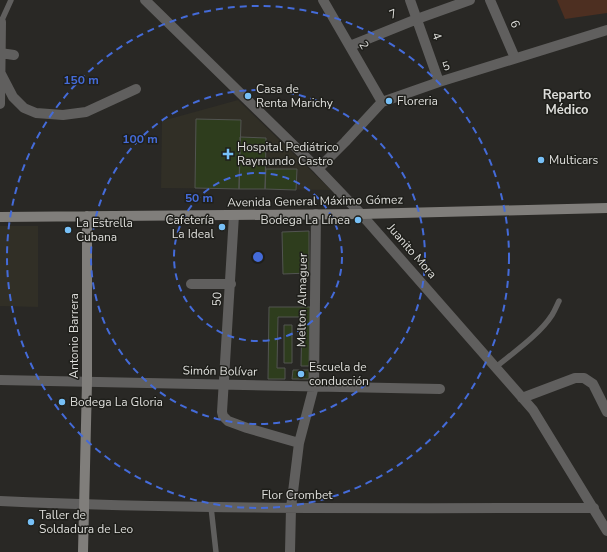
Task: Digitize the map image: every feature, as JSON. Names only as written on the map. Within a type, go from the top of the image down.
[{"type":"main road","name":"Avenida General Máximo Gómez","points":[[0,217],[361,214],[607,208]]},
{"type":"main road","name":"Antonio Barrera","points":[[83,552],[87,382],[87,216]]},
{"type":"street","name":"Juanito Mora","points":[[145,0],[318,169],[361,214],[496,367],[533,410],[607,531]]},
{"type":"street","name":"2","points":[[323,0],[382,102]]},
{"type":"street","name":"4","points":[[410,0],[439,82]]},
{"type":"street","name":"7","points":[[350,46],[417,19],[470,0]]},
{"type":"street","name":"6","points":[[490,0],[515,58]]},
{"type":"street","points":[[0,104],[1,22]]},
{"type":"street","name":"5","points":[[318,169],[382,102],[439,82],[607,30]]},
{"type":"street","points":[[0,53],[14,55]]},
{"type":"street","points":[[0,72],[13,97],[24,108],[36,113],[63,115],[86,112],[136,89]]},
{"type":"street","name":"Melton Almaguer","points":[[290,552],[291,508],[299,443],[314,386],[316,214]]},
{"type":"street","name":"50","points":[[234,215],[225,384],[222,412],[223,416],[228,421],[247,428],[299,443]]},
{"type":"street","points":[[191,284],[230,284]]},
{"type":"street","points":[[522,398],[575,378],[584,378],[593,384],[607,412]]},
{"type":"street","name":"Simón Bolívar","points":[[0,380],[440,389]]},
{"type":"street","name":"Flor Crombet","points":[[0,501],[210,508],[594,508]]},
{"type":"lane","points":[[1,22],[11,0]]},
{"type":"lane","points":[[496,367],[544,325],[553,314],[559,301]]},
{"type":"lane","points":[[210,508],[216,552]]},
{"type":"shaded area","points":[[557,0],[607,0],[607,13],[565,19]]},
{"type":"shaded area","name":"Hospital Pediátrico Raymundo Castro","points":[[238,100],[331,190],[161,188],[162,121]]},
{"type":"shaded area","points":[[0,226],[38,226],[38,307],[0,306]]},
{"type":"building","points":[[196,119],[241,120],[239,189],[195,188]]},
{"type":"building","points":[[240,137],[266,138],[265,189],[239,189]]},
{"type":"building","points":[[266,169],[297,169],[296,190],[265,189]]},
{"type":"building","points":[[309,231],[309,273],[283,274],[282,232]]},
{"type":"building","points":[[269,307],[310,307],[309,366],[301,366],[302,317],[278,317],[277,368],[285,368],[285,379],[268,379]]},
{"type":"building","points":[[284,325],[292,325],[292,363],[284,363]]},
{"type":"building","name":"Escuela de conducción","points":[[293,370],[309,370],[309,379],[292,379]]},
{"type":"place","name":"Casa de Renta Marichy","points":[[248,96]]},
{"type":"place","name":"Floreria","points":[[389,101]]},
{"type":"place","name":"Hospital Pediátrico Raymundo Castro","points":[[228,154]]},
{"type":"place","name":"Multicars","points":[[541,160]]},
{"type":"place","name":"Bodega La Línea","points":[[358,220]]},
{"type":"place","name":"Cafetería La Ideal","points":[[222,227]]},
{"type":"place","name":"La Estrella Cubana","points":[[68,230]]},
{"type":"place","name":"Escuela de conducción","points":[[301,374]]},
{"type":"place","name":"Bodega La Gloria","points":[[62,402]]},
{"type":"place","name":"Taller de Soldadura de Leo","points":[[31,522]]},
{"type":"district","name":"Reparto Médico","points":[[567,102]]}]
